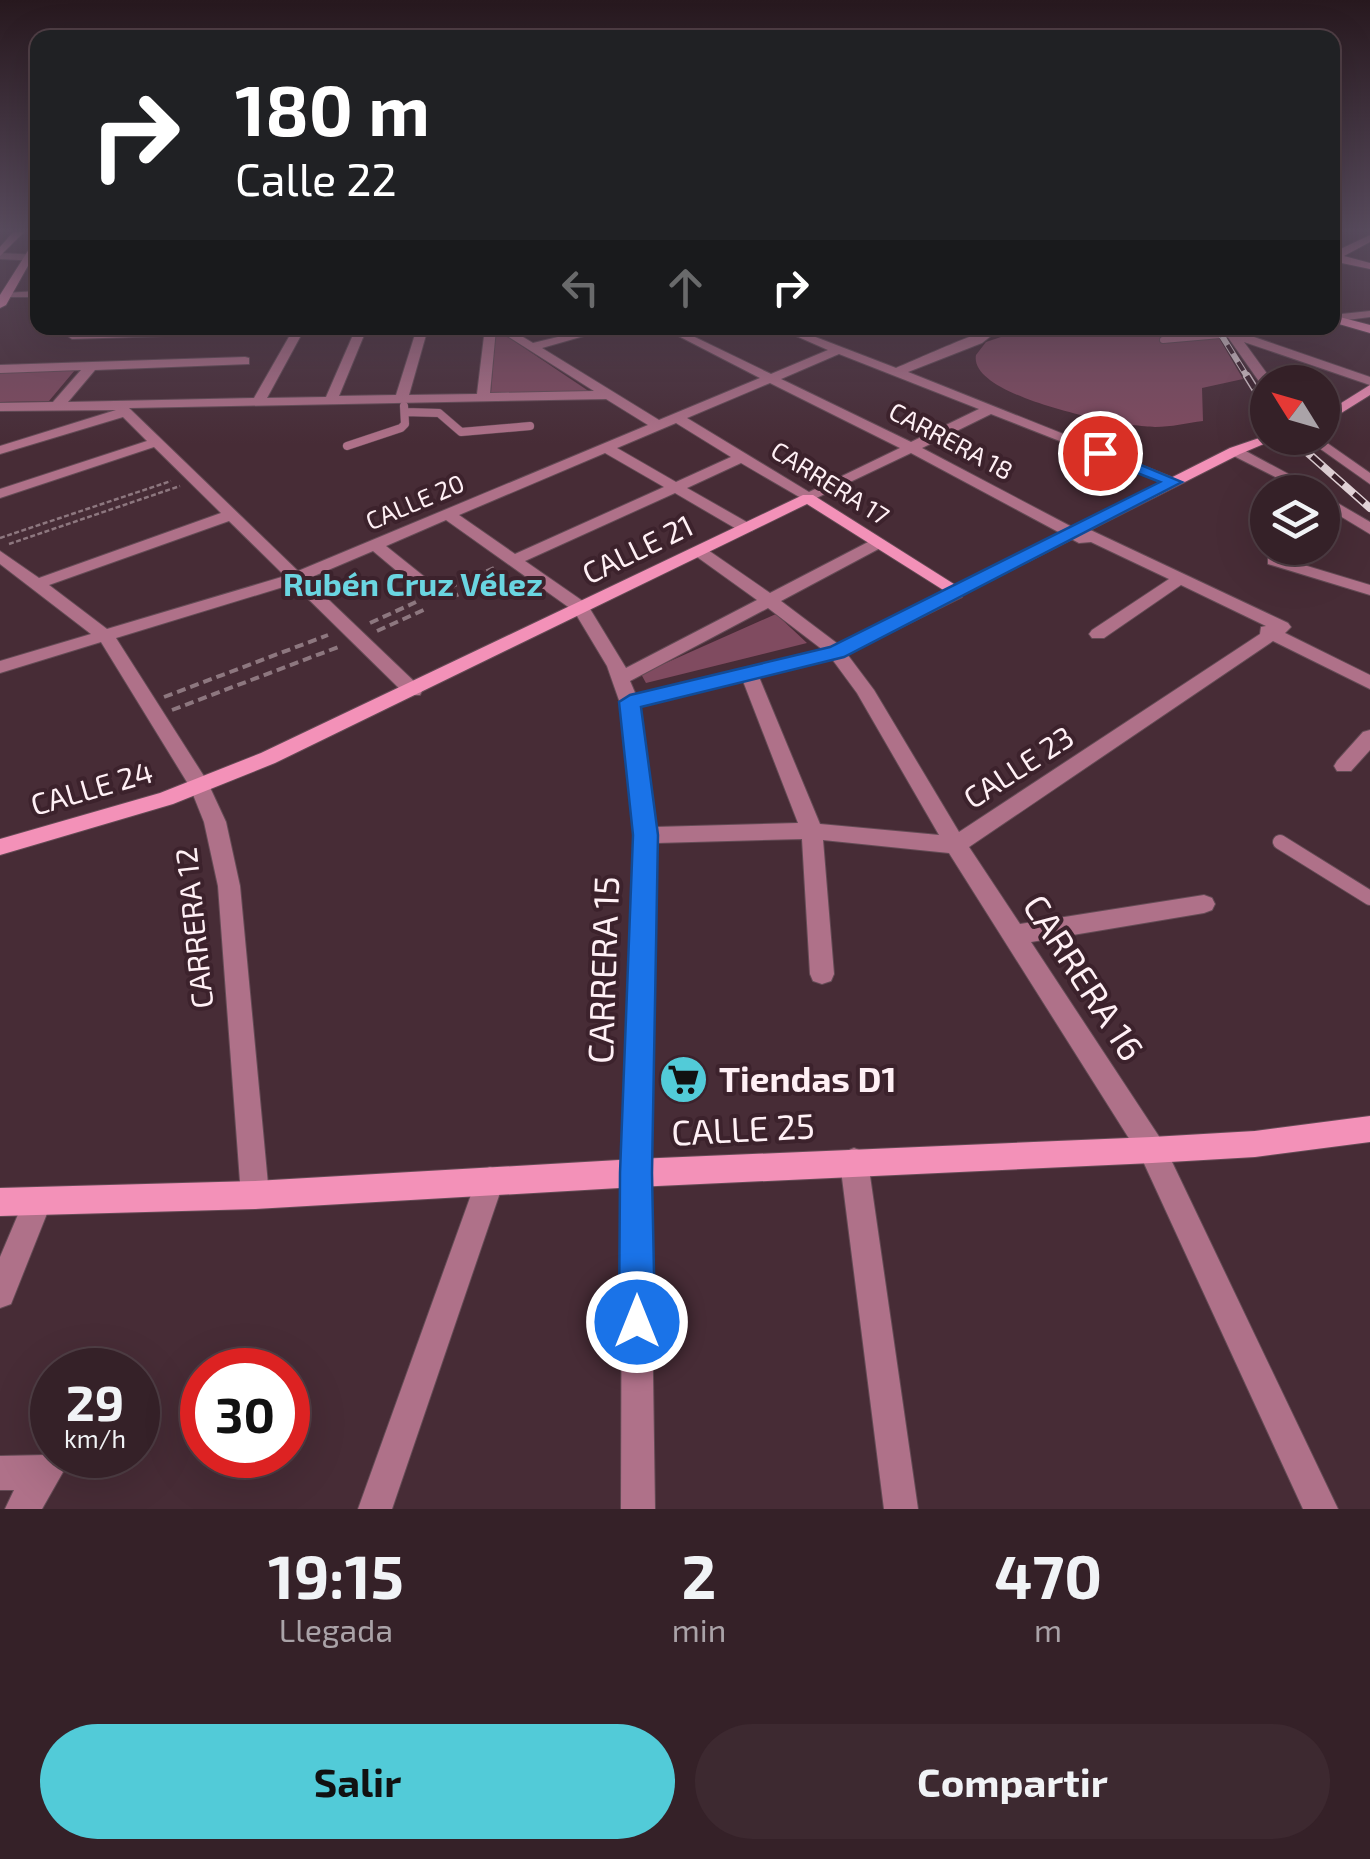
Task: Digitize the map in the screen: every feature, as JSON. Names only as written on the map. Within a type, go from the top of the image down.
[{"type":"street","points":[[1340,317],[1370,314]]},
{"type":"street","points":[[1340,320],[1370,329]]},
{"type":"street","points":[[58,367],[73,335]]},
{"type":"street","points":[[230,335],[261,396]]},
{"type":"street","points":[[261,396],[295,335]]},
{"type":"street","points":[[332,398],[358,335]]},
{"type":"street","points":[[403,404],[420,335]]},
{"type":"street","points":[[483,396],[489,335]]},
{"type":"street","points":[[514,335],[658,426]]},
{"type":"street","points":[[531,347],[579,335]]},
{"type":"street","name":"CARRERA 18","points":[[682,335],[1370,683]]},
{"type":"street","points":[[808,335],[1174,482]]},
{"type":"street","points":[[895,373],[983,335]]},
{"type":"street","points":[[1233,335],[1254,365]]},
{"type":"street","points":[[1241,335],[1370,381]]},
{"type":"street","name":"CALLE 20","points":[[0,667],[295,578],[838,350]]},
{"type":"street","points":[[0,369],[245,360]]},
{"type":"street","points":[[57,406],[91,366]]},
{"type":"street","points":[[1340,409],[1370,389]]},
{"type":"street","points":[[0,407],[121,408],[261,396],[403,404],[483,396],[606,395]]},
{"type":"street","points":[[121,408],[412,691]]},
{"type":"street","points":[[0,450],[121,408]]},
{"type":"street","name":"CALLE 21","points":[[200,786],[412,691],[988,410]]},
{"type":"street","name":"CARRERA 17","points":[[676,417],[956,592]]},
{"type":"street","points":[[0,494],[156,442]]},
{"type":"street","points":[[630,702],[836,652],[1250,446]]},
{"type":"street","points":[[607,448],[746,528]]},
{"type":"street","points":[[1235,451],[1282,475]]},
{"type":"street","points":[[1335,455],[1370,480]]},
{"type":"street","points":[[514,561],[742,457]]},
{"type":"street","points":[[1340,510],[1370,529]]},
{"type":"street","points":[[37,584],[231,515]]},
{"type":"street","name":"CARRERA 15","points":[[450,515],[581,608],[621,678],[630,702],[645,835],[636,1173],[638,1509]]},
{"type":"street","points":[[1078,532],[1282,628],[1275,636]]},
{"type":"street","points":[[621,678],[878,543]]},
{"type":"street","points":[[375,545],[436,594]]},
{"type":"street","name":"CARRERA 16","points":[[699,551],[771,599],[836,652],[866,690],[956,845],[1152,1150],[1320,1509]]},
{"type":"street","name":"CARRERA 12","points":[[0,556],[106,637],[200,786],[215,822],[229,886],[255,1195]]},
{"type":"street","points":[[1287,565],[1370,590]]},
{"type":"street","points":[[1098,634],[1174,583]]},
{"type":"street","name":"CALLE 23","points":[[645,835],[812,832],[956,845],[1275,636]]},
{"type":"street","points":[[749,674],[812,832],[822,974]]},
{"type":"street","points":[[1344,766],[1370,737]]},
{"type":"street","name":"CALLE 24","points":[[0,847],[200,786]]},
{"type":"street","points":[[1014,935],[1204,904]]},
{"type":"street","name":"CALLE 25","points":[[0,1202],[255,1195],[1152,1150],[1255,1144],[1370,1130]]},
{"type":"street","points":[[854,1162],[901,1509]]},
{"type":"street","points":[[374,1509],[490,1181]]},
{"type":"street","points":[[0,1293],[38,1201]]},
{"type":"street","points":[[0,1472],[46,1472],[22,1509]]},
{"type":"lane","points":[[1163,340],[1200,335]]},
{"type":"lane","points":[[348,446],[401,428],[403,404],[438,411],[447,416],[452,428],[467,432],[530,426]]},
{"type":"lane","points":[[1280,842],[1370,898]]},
{"type":"path","points":[[0,538],[193,478]]},
{"type":"path","points":[[0,547],[193,478]]},
{"type":"path","points":[[154,709],[352,634]]},
{"type":"path","points":[[154,709],[352,634]]},
{"type":"shaded area","points":[[496,335],[505,335],[590,392],[491,392]]},
{"type":"shaded area","points":[[1007,335],[1217,335],[1243,379],[1202,388],[1203,421],[1138,426],[1050,407],[996,384],[980,370],[976,355],[986,342]]},
{"type":"shaded area","points":[[75,370],[49,401],[0,402],[0,373]]},
{"type":"shaded area","points":[[776,614],[807,643],[646,683],[641,674]]},
{"type":"railway","points":[[1221,335],[1248,378]]},
{"type":"railway","points":[[1247,376],[1250,381]]},
{"type":"railway","points":[[1310,455],[1370,508]]},
{"type":"place","name":"Tiendas D1","points":[[684,1080]]},
{"type":"district","name":"Rubén Cruz Vélez","points":[[413,585]]},
{"type":"route","points":[[637,1322],[636,1173],[645,835],[630,702],[836,652],[1174,482],[1100,453]]}]
